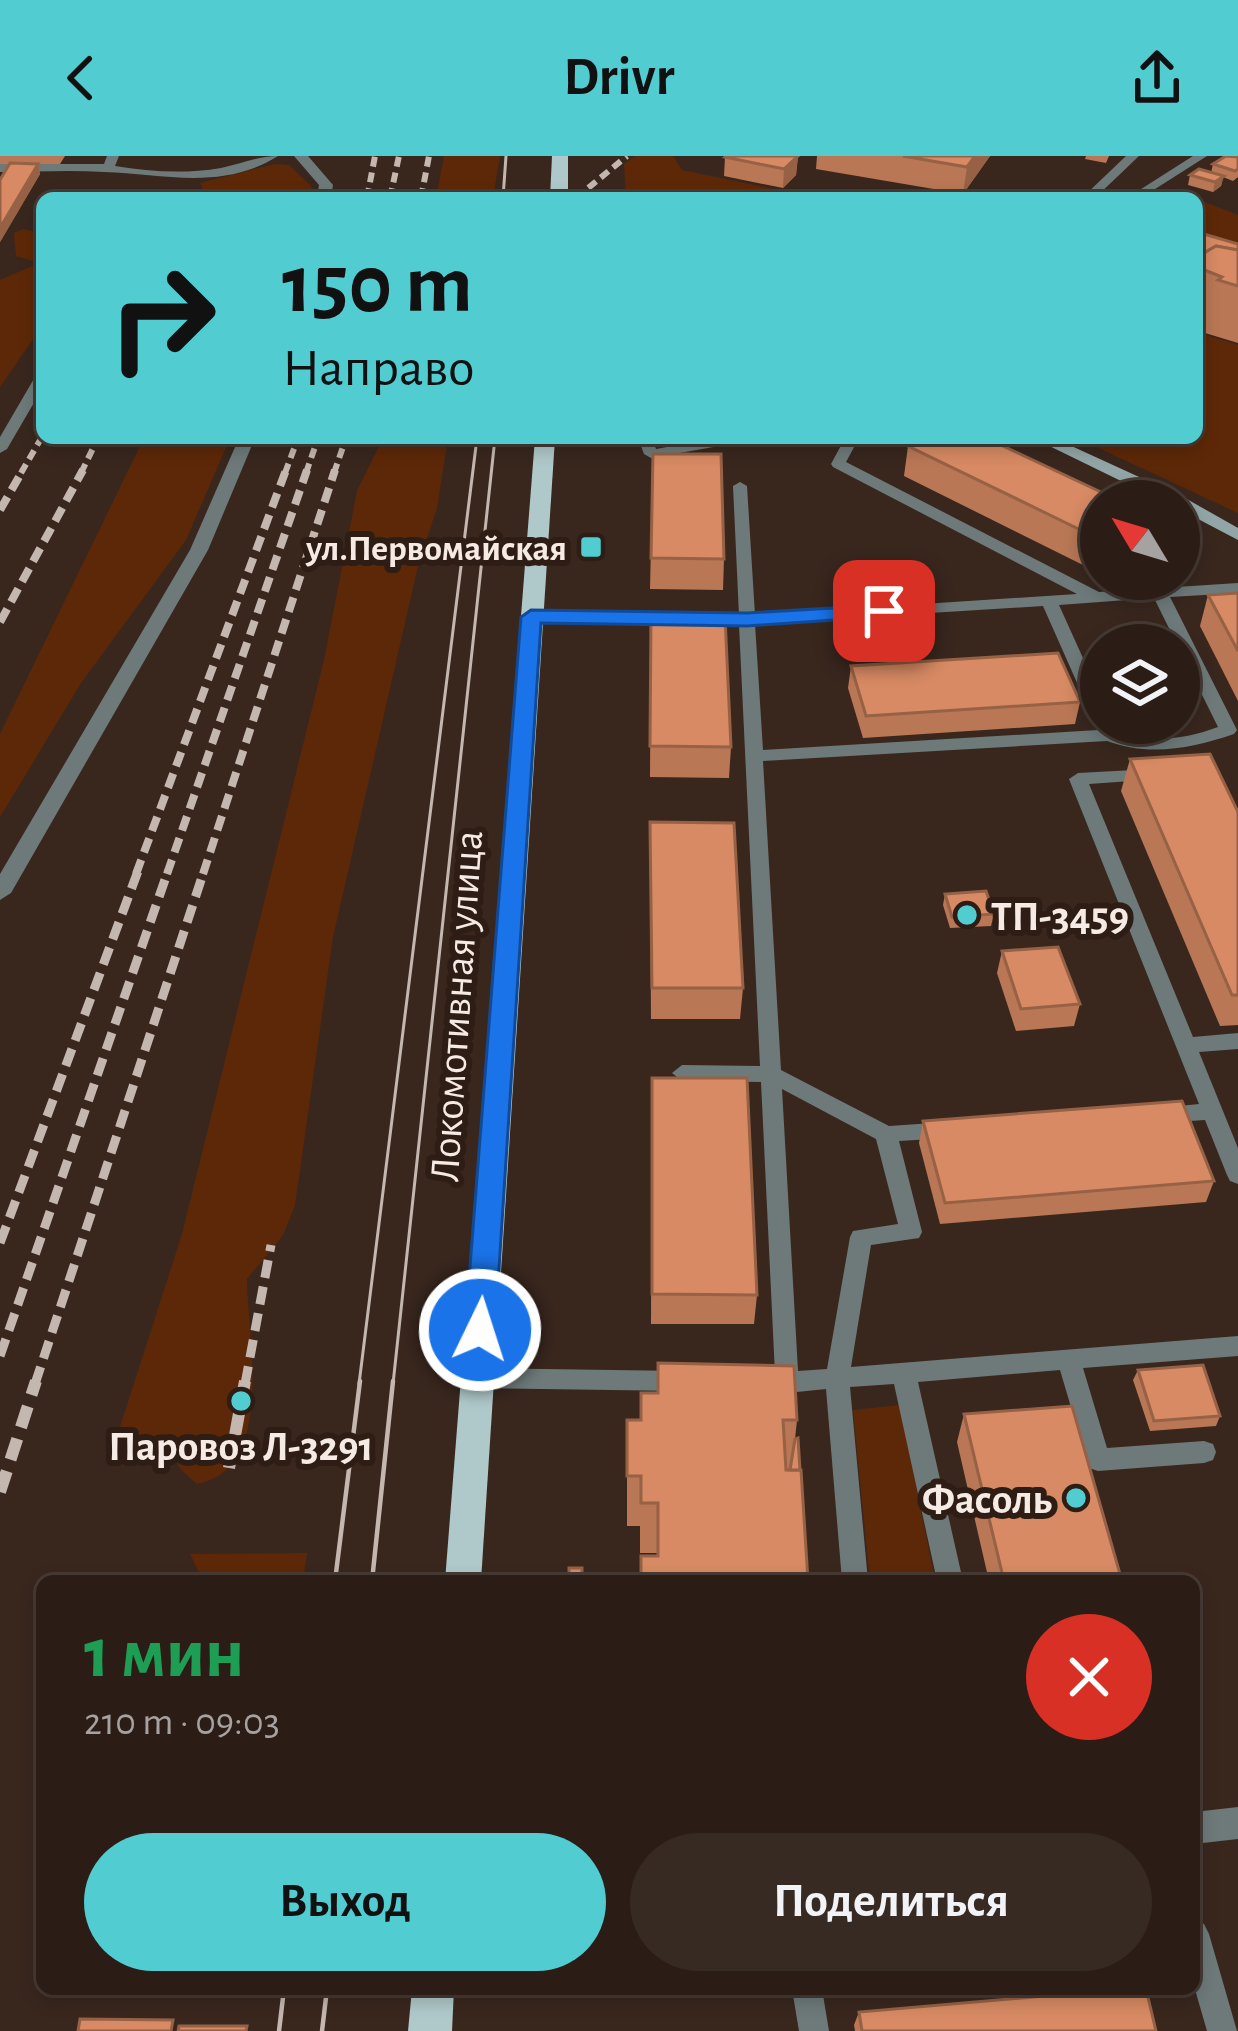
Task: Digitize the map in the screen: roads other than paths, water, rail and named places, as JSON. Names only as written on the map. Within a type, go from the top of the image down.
[{"type":"main road","points":[[559,192],[560,156]]},
{"type":"main road","name":"Локомотивная улица","points":[[463,1575],[544,444]]},
{"type":"main road","points":[[1054,444],[1131,480]]},
{"type":"main road","points":[[1200,514],[1238,536]]},
{"type":"main road","points":[[430,2031],[433,1995]]},
{"type":"street","points":[[302,156],[326,185],[325,192]]},
{"type":"street","points":[[0,893],[200,550],[244,444]]},
{"type":"street","points":[[1200,1827],[1238,1823]]},
{"type":"lane","points":[[0,168],[110,162],[157,176],[210,175],[272,156]]},
{"type":"lane","points":[[1094,192],[1132,156]]},
{"type":"lane","points":[[1143,192],[1201,156]]},
{"type":"lane","points":[[0,448],[36,387]]},
{"type":"lane","points":[[647,444],[651,454],[708,444]]},
{"type":"lane","points":[[849,444],[838,464],[1080,589]]},
{"type":"lane","points":[[740,486],[787,1383]]},
{"type":"lane","points":[[1200,591],[1238,588]]},
{"type":"lane","points":[[531,617],[747,620],[1080,599]]},
{"type":"lane","points":[[1048,601],[1080,671]]},
{"type":"lane","points":[[1200,674],[1228,730],[1200,740]]},
{"type":"lane","points":[[754,757],[1080,727]]},
{"type":"lane","points":[[1168,774],[1078,779],[1238,1175]]},
{"type":"lane","points":[[1186,1045],[1238,1042]]},
{"type":"lane","points":[[682,1073],[771,1074],[886,1134],[979,1127]]},
{"type":"lane","points":[[1142,1116],[1212,1111]]},
{"type":"lane","points":[[855,1575],[838,1379],[861,1237],[910,1232],[886,1134]]},
{"type":"lane","points":[[743,1382],[787,1383],[1238,1346]]},
{"type":"lane","points":[[1069,1360],[1098,1460],[1204,1453]]},
{"type":"lane","points":[[904,1374],[949,1575]]},
{"type":"lane","points":[[477,1378],[698,1381]]},
{"type":"lane","points":[[1200,1955],[1222,2031]]},
{"type":"lane","points":[[808,1995],[814,2031]]},
{"type":"tram line","points":[[503,192],[506,156]]},
{"type":"tram line","points":[[359,1384],[476,444]]},
{"type":"tram line","points":[[393,1384],[494,444]]},
{"type":"tram line","points":[[336,1575],[360,1381]]},
{"type":"tram line","points":[[373,1575],[393,1381]]},
{"type":"tram line","points":[[279,2031],[283,1995]]},
{"type":"tram line","points":[[322,2031],[326,1995]]},
{"type":"railway","points":[[368,192],[375,156]]},
{"type":"railway","points":[[391,192],[399,156]]},
{"type":"railway","points":[[422,192],[429,156]]},
{"type":"railway","points":[[583,192],[627,156]]},
{"type":"railway","points":[[21,473],[38,444]]},
{"type":"railway","points":[[81,473],[95,444]]},
{"type":"railway","points":[[285,473],[296,444]]},
{"type":"railway","points":[[306,473],[316,444]]},
{"type":"railway","points":[[334,472],[344,444]]},
{"type":"railway","points":[[0,510],[23,470]]},
{"type":"railway","points":[[0,622],[83,470]]},
{"type":"railway","points":[[136,874],[286,470]]},
{"type":"railway","points":[[167,874],[307,470]]},
{"type":"railway","points":[[203,874],[334,472]]},
{"type":"railway","points":[[0,1243],[138,871]]},
{"type":"railway","points":[[0,1356],[168,871]]},
{"type":"railway","points":[[35,1384],[204,871]]},
{"type":"railway","points":[[245,1384],[271,1245]]},
{"type":"railway","points":[[0,1492],[36,1381]]},
{"type":"railway","points":[[229,1468],[245,1381]]},
{"type":"place","name":"ул.Первомайская","points":[[591,547]]},
{"type":"place","name":"ТП-3459","points":[[967,915]]},
{"type":"place","name":"Паровоз Л-3291","points":[[241,1401]]},
{"type":"place","name":"Фасоль","points":[[1076,1498]]}]
